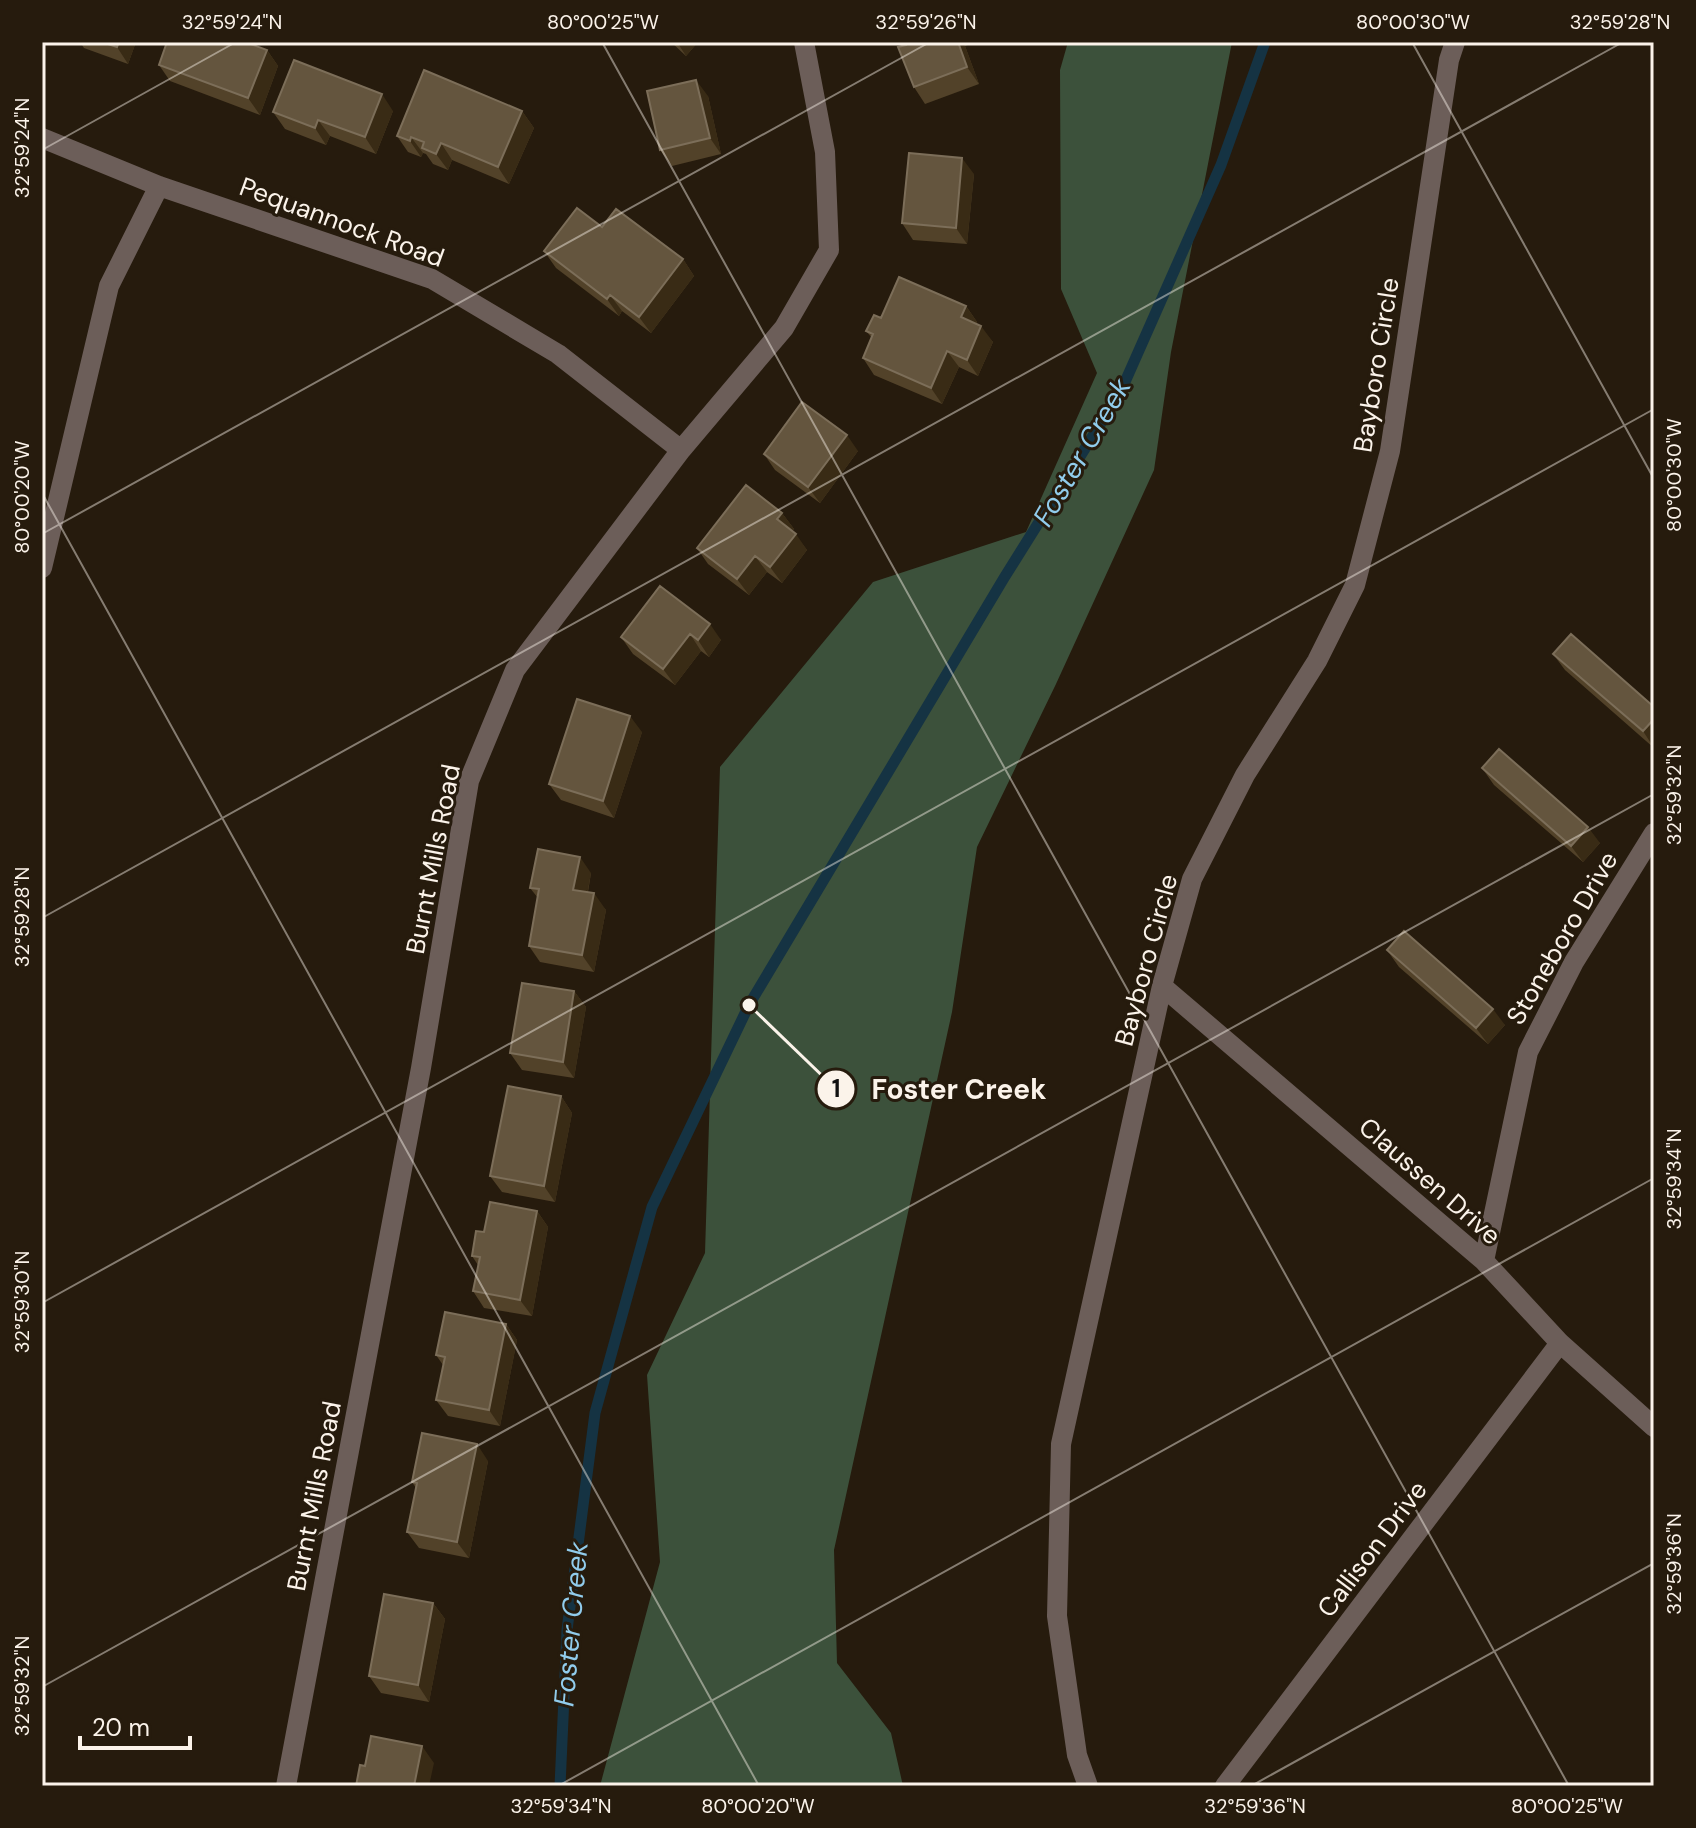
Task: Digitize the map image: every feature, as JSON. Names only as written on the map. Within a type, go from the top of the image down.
[{"type":"street","name":"Burnt Mills Road","points":[[286,1786],[421,1068],[469,781],[515,670],[681,450],[784,328],[829,250],[825,152],[804,42]]},
{"type":"street","name":"Bayboro Circle","points":[[1088,1786],[1077,1755],[1057,1616],[1061,1444],[1162,986],[1192,879],[1245,775],[1317,661],[1355,585],[1390,451],[1449,60],[1455,42]]},
{"type":"street","name":"Pequannock Road","points":[[42,138],[159,186],[432,279],[558,354],[681,450]]},
{"type":"street","points":[[42,568],[109,286],[159,186]]},
{"type":"street","name":"Stoneboro Drive","points":[[1484,1261],[1528,1052],[1574,962],[1654,833]]},
{"type":"street","name":"Claussen Drive","points":[[1162,986],[1484,1261],[1560,1343],[1654,1427]]},
{"type":"street","name":"Callison Drive","points":[[1225,1786],[1560,1343]]},
{"type":"green space","points":[[1068,42],[1232,42],[1171,352],[1154,470],[977,847],[952,1012],[834,1550],[837,1663],[891,1733],[903,1786],[600,1786],[660,1562],[647,1375],[705,1253],[720,767],[873,582],[1026,532],[1097,373],[1061,289],[1060,70]]},
{"type":"building","points":[[102,42],[119,42],[117,47]]},
{"type":"building","points":[[167,42],[245,42],[267,50],[248,98],[159,65]]},
{"type":"building","points":[[905,42],[958,42],[967,67],[914,87],[898,47],[906,45]]},
{"type":"building","points":[[294,60],[382,94],[365,137],[318,120],[315,128],[273,112]]},
{"type":"building","points":[[424,70],[522,111],[498,167],[441,143],[436,154],[422,148],[424,142],[397,136]]},
{"type":"building","points":[[696,80],[710,138],[660,150],[647,91]]},
{"type":"building","points":[[909,153],[962,158],[956,228],[902,223]]},
{"type":"building","points":[[577,208],[602,227],[616,209],[683,259],[639,317],[610,295],[607,299],[544,251]]},
{"type":"building","points":[[899,277],[966,306],[961,317],[981,326],[967,360],[947,351],[931,388],[863,358],[873,334],[866,331],[874,315],[881,318]]},
{"type":"building","points":[[802,402],[847,435],[808,487],[764,454]]},
{"type":"building","points":[[746,485],[782,513],[777,519],[796,534],[770,567],[755,556],[737,579],[697,548]]},
{"type":"building","points":[[660,586],[710,624],[698,640],[690,634],[663,669],[621,637]]},
{"type":"building","points":[[1571,634],[1654,707],[1654,719],[1643,731],[1553,654]]},
{"type":"building","points":[[577,699],[630,716],[603,801],[549,784]]},
{"type":"building","points":[[1499,749],[1588,827],[1571,846],[1482,768]]},
{"type":"building","points":[[538,849],[580,857],[573,890],[594,893],[582,955],[529,946],[539,889],[530,888]]},
{"type":"building","points":[[1404,931],[1493,1009],[1476,1028],[1387,950]]},
{"type":"building","points":[[522,983],[574,991],[563,1062],[510,1053]]},
{"type":"building","points":[[508,1086],[561,1096],[544,1186],[490,1176]]},
{"type":"building","points":[[490,1202],[537,1211],[520,1300],[473,1291],[480,1257],[472,1256],[476,1231],[484,1232]]},
{"type":"building","points":[[445,1312],[506,1324],[489,1410],[436,1400],[445,1357],[436,1355]]},
{"type":"building","points":[[422,1433],[477,1444],[457,1542],[407,1532],[417,1483],[412,1482]]},
{"type":"building","points":[[384,1594],[433,1603],[418,1685],[369,1676]]},
{"type":"building","points":[[371,1736],[422,1746],[414,1786],[356,1786],[360,1765],[365,1766]]},
{"type":"waterway","name":"Foster Creek","points":[[560,1786],[567,1630],[595,1413],[652,1207],[749,1005],[1004,578],[1121,391],[1221,165],[1265,42]]},
{"type":"place","name":"Foster Creek","points":[[749,1005]]}]
